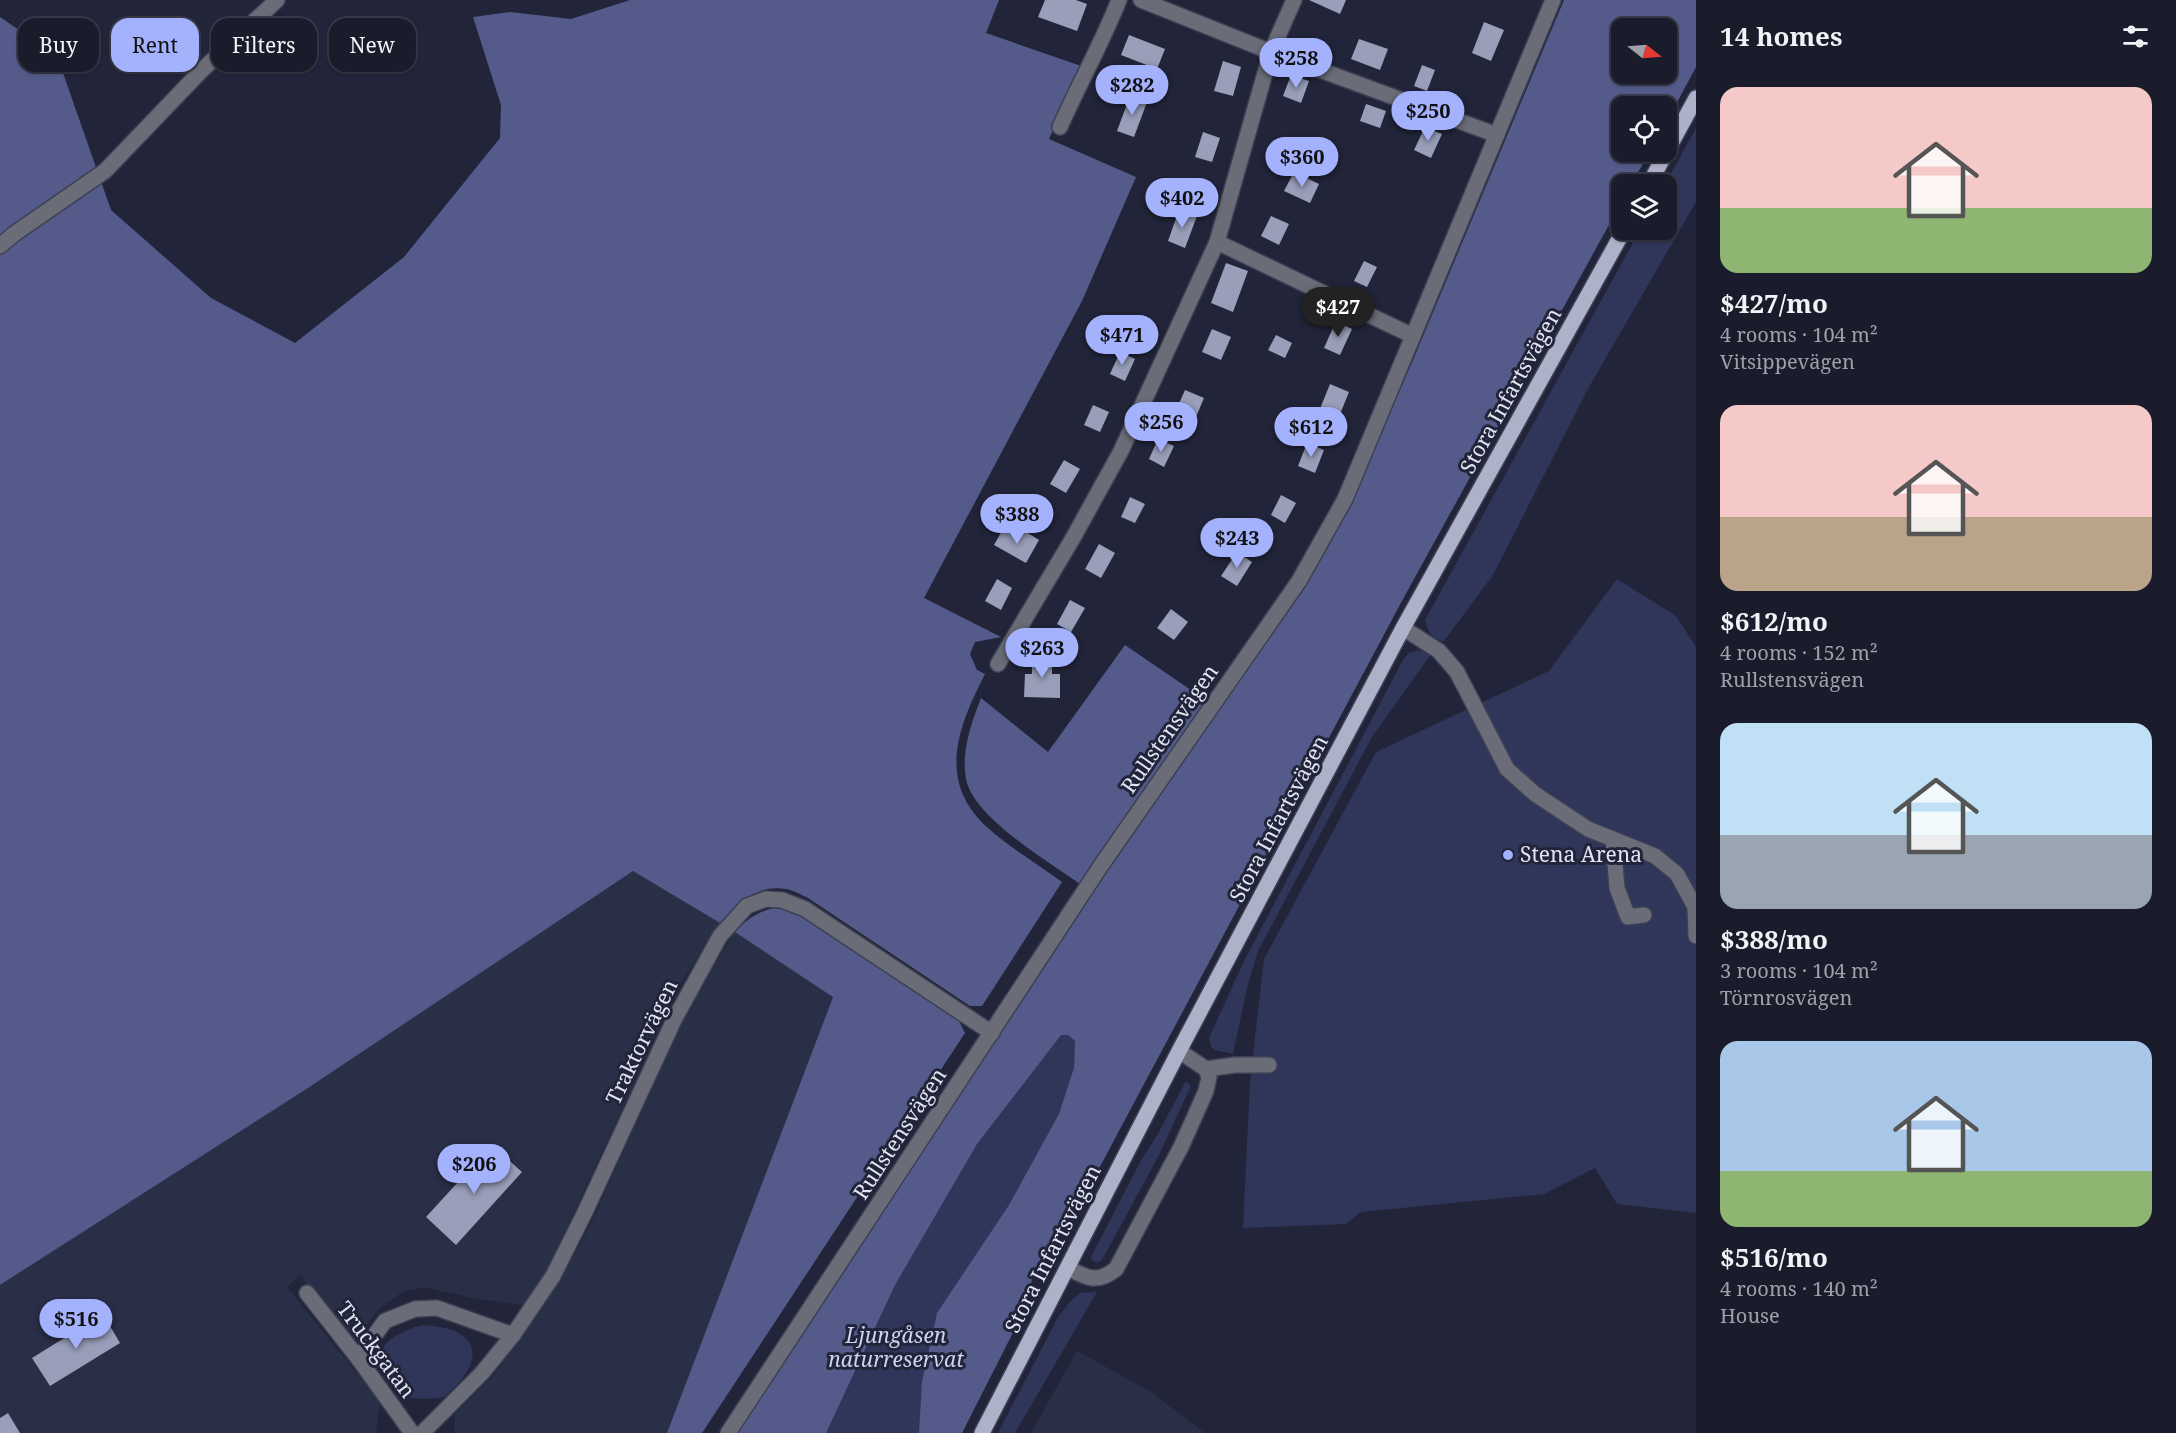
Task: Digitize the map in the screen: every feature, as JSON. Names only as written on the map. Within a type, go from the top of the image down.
[{"type":"main road","points":[[1654,174],[1696,98]]},
{"type":"main road","name":"Stora Infartsvägen","points":[[982,1433],[1179,1051],[1404,628],[1618,240]]},
{"type":"street","points":[[0,246],[105,171],[201,71],[277,0]]},
{"type":"street","points":[[1060,127],[1119,0]]},
{"type":"street","points":[[1141,0],[1271,52],[1497,135]]},
{"type":"street","points":[[998,664],[1073,538],[1121,451],[1216,242],[1271,52],[1294,0]]},
{"type":"street","name":"Rullstensvägen","points":[[728,1433],[1100,867],[1321,545],[1345,499],[1553,0]]},
{"type":"street","points":[[1216,242],[1413,336]]},
{"type":"street","points":[[1404,628],[1439,651],[1457,672],[1507,769],[1535,794],[1588,829],[1655,856],[1677,874],[1695,907],[1696,936]]},
{"type":"street","points":[[1613,839],[1617,888],[1628,917],[1644,915]]},
{"type":"street","name":"Traktorvägen","points":[[422,1433],[482,1373],[513,1335],[553,1276],[674,1020],[720,936],[747,906],[766,899],[782,900],[805,909],[992,1033]]},
{"type":"street","points":[[1068,1268],[1089,1278],[1105,1277],[1116,1269],[1181,1147],[1206,1091],[1209,1077],[1206,1069],[1179,1051]]},
{"type":"street","points":[[1206,1069],[1235,1065],[1269,1065]]},
{"type":"street","name":"Truckgatan","points":[[307,1293],[412,1433]]},
{"type":"street","points":[[358,1358],[385,1321],[415,1310],[437,1308],[513,1335]]},
{"type":"shaded area","points":[[630,0],[999,0],[986,33],[1081,66],[1049,139],[1136,177],[1082,301],[924,598],[1001,637],[975,642],[970,654],[977,670],[985,674],[960,734],[957,773],[962,792],[972,810],[988,828],[1062,882],[982,1006],[970,1006],[794,891],[776,888],[757,892],[741,902],[720,923],[633,871],[308,1088],[0,1285],[0,17],[18,29],[18,72],[63,72],[111,210],[211,298],[295,343],[404,257],[500,138],[501,105],[473,17],[510,12],[571,19]]},
{"type":"shaded area","points":[[1564,0],[1696,0],[1696,67],[1677,102],[1677,96],[1611,96],[1611,162],[1644,162],[1637,174],[1611,174],[1611,221],[1403,599],[1080,1204],[1050,1241],[1033,1275],[1026,1307],[962,1433],[919,1433],[922,1382],[937,1313],[1009,1205],[1059,1114],[1074,1068],[1075,1041],[1068,1035],[1061,1035],[977,1144],[895,1285],[826,1433],[737,1433],[1104,874],[1322,557],[1348,508],[1413,360]]},
{"type":"shaded area","points":[[1125,645],[1207,701],[1080,884],[1014,838],[982,808],[972,794],[966,779],[966,748],[981,698],[1048,752]]},
{"type":"shaded area","points":[[633,871],[720,923],[680,985],[545,1274],[523,1305],[472,1298],[424,1287],[404,1291],[380,1308],[354,1341],[300,1275],[287,1287],[380,1402],[376,1433],[0,1433],[0,1285],[308,1088]]},
{"type":"shaded area","points":[[774,908],[803,916],[959,1021],[965,1033],[702,1433],[667,1433],[833,997],[735,932],[753,917]]},
{"type":"shaded area","points":[[735,932],[833,996],[667,1433],[454,1433],[455,1414],[495,1374],[538,1315],[589,1228],[675,1037]]},
{"type":"shaded area","points":[[1077,1351],[1151,1392],[1205,1433],[1031,1433]]},
{"type":"green space","points":[[1696,128],[1696,202],[1677,235],[1677,174],[1671,174]]},
{"type":"green space","points":[[1634,240],[1674,240],[1589,387],[1493,575],[1444,641],[1433,637],[1425,620]]},
{"type":"green space","name":"Stena Arena","points":[[1617,579],[1676,616],[1696,647],[1696,1213],[1617,1204],[1595,1168],[1544,1194],[1361,1212],[1346,1224],[1243,1228],[1250,1082],[1264,959],[1376,752],[1549,671]]},
{"type":"green space","points":[[1418,650],[1431,654],[1372,737],[1258,951],[1247,988],[1233,1054],[1215,1050],[1211,1047],[1209,1038],[1244,961],[1403,660],[1409,653]]},
{"type":"green space","name":"Ljungåsen naturreservat","points":[[1162,914],[946,1433],[743,1433],[849,1268]]},
{"type":"green space","points":[[1186,1081],[1191,1086],[1159,1155],[1102,1260],[1096,1263],[1091,1257],[1139,1164]]},
{"type":"green space","points":[[1097,1292],[1015,1433],[998,1433],[1057,1319],[1080,1293]]},
{"type":"green space","points":[[423,1325],[452,1330],[464,1337],[471,1345],[473,1354],[466,1373],[444,1397],[422,1399],[402,1395],[388,1384],[380,1368],[379,1359],[387,1343],[404,1332]]},
{"type":"building","points":[[1045,0],[1076,0],[1087,4],[1077,31],[1038,17]]},
{"type":"building","points":[[1309,0],[1346,0],[1340,14]]},
{"type":"building","points":[[1484,22],[1504,30],[1491,61],[1472,53]]},
{"type":"building","points":[[1129,35],[1165,49],[1157,69],[1121,55]]},
{"type":"building","points":[[1359,39],[1388,49],[1380,70],[1351,59]]},
{"type":"building","points":[[1223,61],[1241,67],[1233,96],[1214,91]]},
{"type":"building","points":[[1422,65],[1435,70],[1427,91],[1414,86]]},
{"type":"building","points":[[1291,75],[1309,81],[1301,103],[1283,96]]},
{"type":"building","points":[[1130,96],[1147,102],[1134,137],[1117,131]]},
{"type":"building","points":[[1366,104],[1386,111],[1380,128],[1360,121]]},
{"type":"building","points":[[1425,127],[1442,134],[1431,158],[1414,150]]},
{"type":"building","points":[[1203,132],[1220,138],[1212,162],[1195,157]]},
{"type":"building","points":[[1294,172],[1319,184],[1310,203],[1284,191]]},
{"type":"building","points":[[1179,210],[1197,216],[1185,248],[1168,241]]},
{"type":"building","points":[[1271,216],[1289,224],[1279,245],[1261,236]]},
{"type":"building","points":[[1364,261],[1377,267],[1367,287],[1354,281]]},
{"type":"building","points":[[1226,263],[1248,271],[1233,312],[1211,303]]},
{"type":"building","points":[[1336,321],[1352,329],[1340,355],[1324,348]]},
{"type":"building","points":[[1212,329],[1231,337],[1221,360],[1202,352]]},
{"type":"building","points":[[1276,335],[1292,343],[1285,358],[1268,350]]},
{"type":"building","points":[[1120,352],[1135,359],[1125,381],[1110,374]]},
{"type":"building","points":[[1330,384],[1349,392],[1336,424],[1317,416]]},
{"type":"building","points":[[1185,390],[1204,398],[1196,417],[1177,408]]},
{"type":"building","points":[[1093,405],[1109,412],[1100,432],[1084,425]]},
{"type":"building","points":[[1158,439],[1174,446],[1164,467],[1149,459]]},
{"type":"building","points":[[1307,443],[1324,450],[1315,473],[1298,466]]},
{"type":"building","points":[[1064,460],[1080,469],[1066,493],[1050,484]]},
{"type":"building","points":[[1281,495],[1296,503],[1285,523],[1271,515]]},
{"type":"building","points":[[1130,497],[1145,504],[1135,523],[1121,517]]},
{"type":"building","points":[[1003,529],[1018,538],[1023,530],[1039,540],[1026,563],[994,545]]},
{"type":"building","points":[[1099,544],[1115,553],[1101,578],[1085,569]]},
{"type":"building","points":[[1237,552],[1252,562],[1237,586],[1221,576]]},
{"type":"building","points":[[997,579],[1012,588],[1001,610],[985,601]]},
{"type":"building","points":[[1070,600],[1085,608],[1071,632],[1057,624]]},
{"type":"building","points":[[1171,609],[1188,622],[1174,640],[1157,628]]},
{"type":"building","points":[[1032,655],[1052,655],[1052,674],[1060,674],[1060,698],[1024,697],[1025,674],[1032,674]]},
{"type":"building","points":[[492,1145],[522,1172],[456,1245],[426,1217]]},
{"type":"building","points":[[103,1314],[120,1343],[50,1386],[32,1358]]},
{"type":"building","points":[[8,1413],[20,1433],[0,1433],[0,1418]]},
{"type":"place","name":"Stena Arena","points":[[1508,855]]}]
